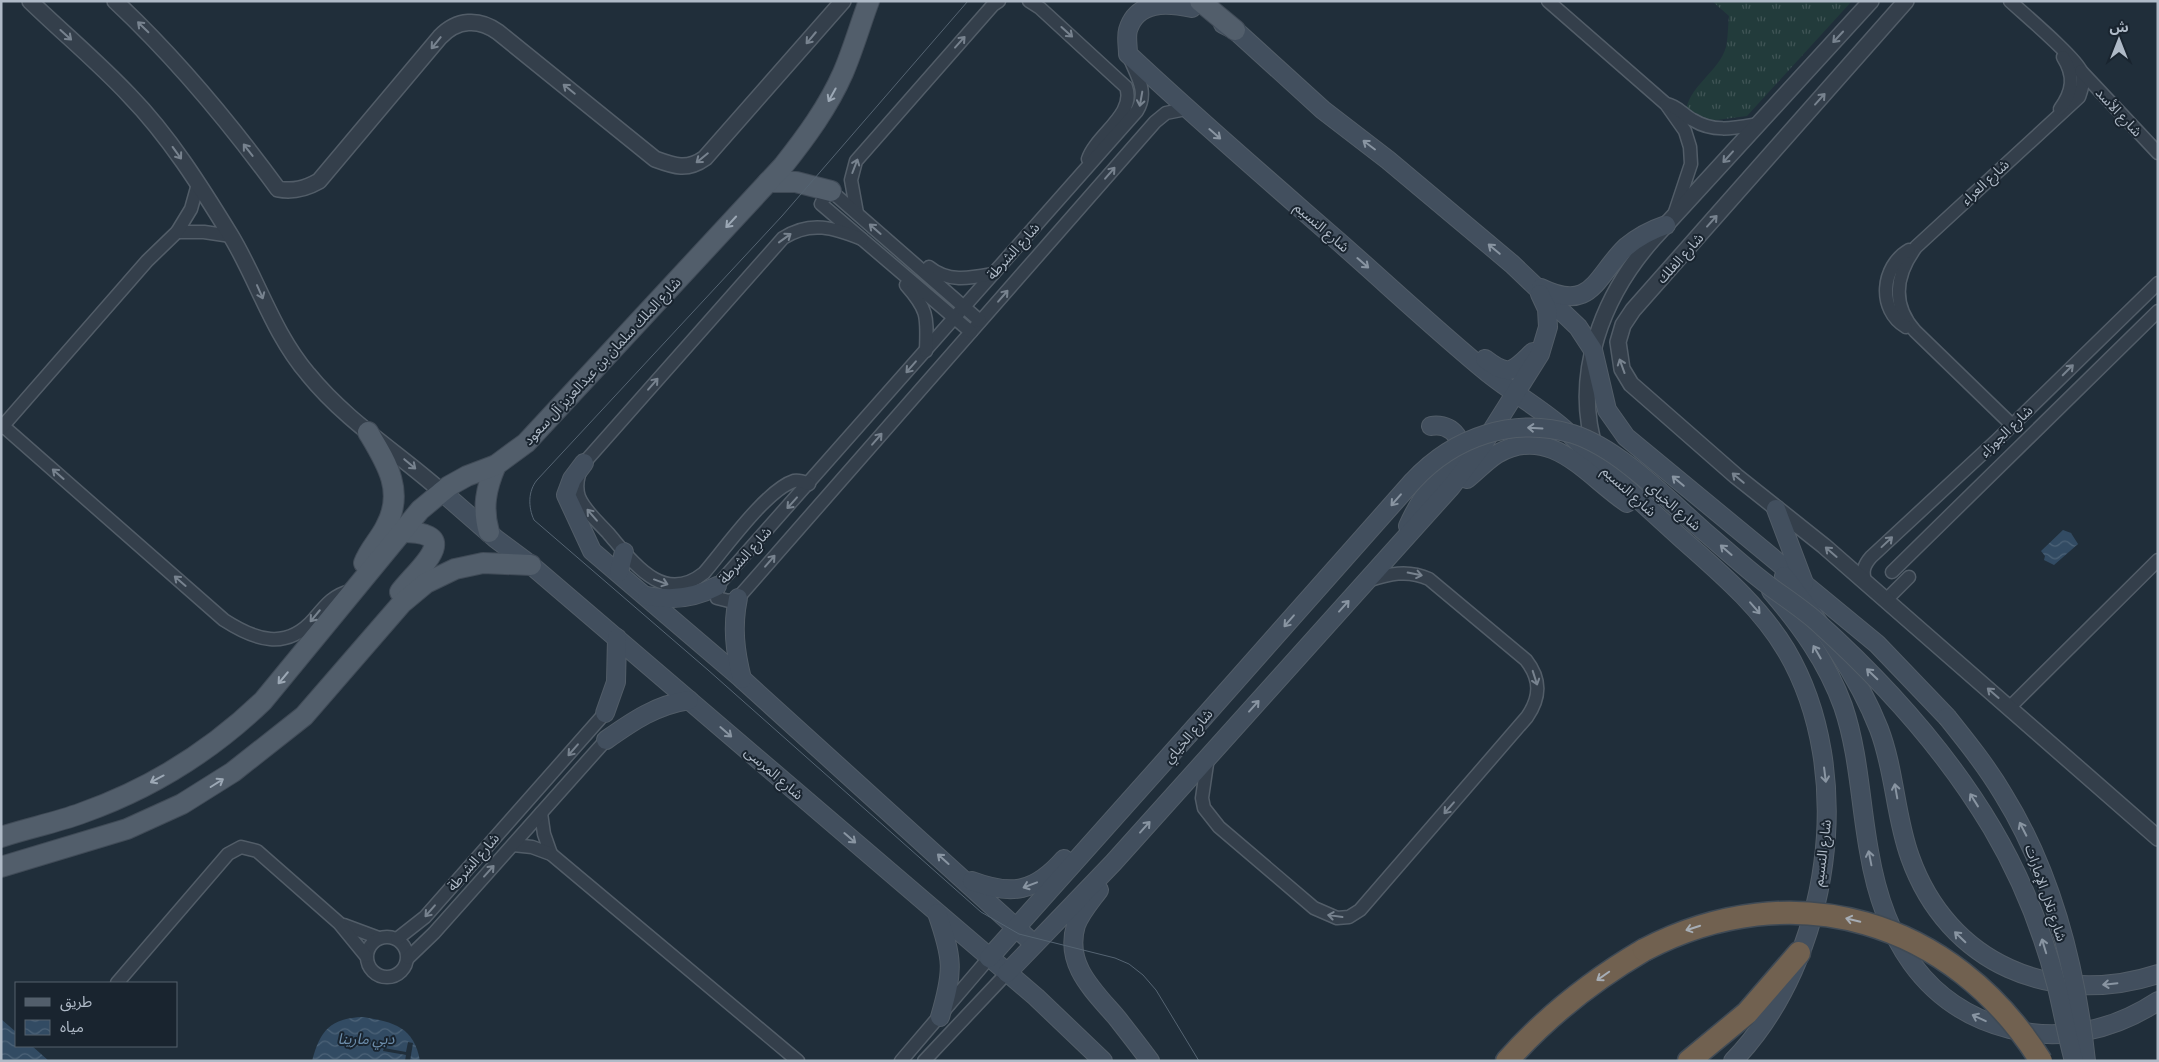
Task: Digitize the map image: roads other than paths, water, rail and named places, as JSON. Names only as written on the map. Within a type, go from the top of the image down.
[{"type":"highway","points":[[1507,1061],[1564,1005],[1610,971],[1644,950],[1701,926],[1753,914],[1799,913],[1822,915],[1867,924],[1889,931],[1931,950],[1969,976],[2002,1007],[2041,1061]]},
{"type":"highway","points":[[1689,1061],[1747,1013],[1799,953]]},
{"type":"main road","name":"شارع الملك سلمان بن عبدالعزيز آل سعود","points":[[1,837],[59,821],[107,804],[200,754],[243,720],[281,681],[420,510],[441,491],[467,476],[496,465],[517,452],[768,182],[800,144],[833,94],[851,54],[869,1]]},
{"type":"main road","points":[[1128,54],[1127,31],[1132,20],[1142,11],[1167,3],[1192,4],[1235,30],[1323,110],[1388,160],[1512,264],[1578,328],[1593,350],[1604,400],[1618,428],[1634,444],[1804,584]]},
{"type":"main road","name":"شارع النسيم","points":[[1128,54],[1186,109],[1442,333],[1490,374],[1560,425],[1599,463],[1734,585],[1762,616],[1786,650],[1812,707],[1818,727],[1826,787],[1826,835],[1816,900],[1799,953],[1779,998],[1766,1019],[1733,1061]]},
{"type":"main road","points":[[768,182],[796,182],[831,191]]},
{"type":"main road","points":[[1535,287],[1560,296],[1580,295],[1595,284],[1626,247],[1645,234],[1670,221]]},
{"type":"main road","name":"شارع الخياي","points":[[1006,973],[1112,863],[1451,487],[1484,443],[1516,394],[1544,344],[1548,317],[1535,287]]},
{"type":"main road","points":[[1442,333],[1458,340],[1496,368],[1504,371],[1518,368],[1544,344]]},
{"type":"main road","points":[[1398,546],[1423,498],[1457,453],[1459,443],[1451,430],[1442,425],[1431,426]]},
{"type":"main road","name":"شارع الخياي","points":[[989,958],[1424,470],[1442,454],[1463,442],[1494,431],[1526,428],[1559,431],[1589,441],[1617,457],[1764,582]]},
{"type":"main road","points":[[357,588],[365,560],[386,528],[394,499],[390,471],[368,432]]},
{"type":"main road","points":[[1451,487],[1468,478],[1488,460],[1506,450],[1525,446],[1543,446],[1568,456],[1632,506],[1656,515]]},
{"type":"main road","points":[[584,464],[572,479],[566,495],[592,551],[648,596],[742,679],[965,878],[1034,944]]},
{"type":"main road","points":[[489,532],[485,516],[485,499],[496,465]]},
{"type":"main road","name":"شارع المرسى","points":[[441,491],[531,565],[1065,1022],[1103,1061]]},
{"type":"main road","points":[[1776,508],[1804,584]]},
{"type":"main road","points":[[397,609],[399,594],[431,558],[433,550],[431,541],[426,534],[402,532]]},
{"type":"main road","points":[[619,572],[624,552]]},
{"type":"main road","points":[[1769,557],[1818,622],[1869,707],[1879,728],[1893,772],[1904,837],[1912,862],[1935,907],[1955,932],[1978,952],[2004,967],[2053,982],[2109,984],[2158,974]]},
{"type":"main road","points":[[1,867],[127,829],[208,789],[264,750],[304,716],[397,609],[426,583],[455,569],[483,563],[531,565]]},
{"type":"main road","points":[[1764,582],[1798,623],[1815,648],[1842,705],[1858,765],[1869,851],[1882,905],[1894,936],[1921,976],[1946,998],[1988,1022],[2020,1032],[2069,1034],[2117,1023],[2158,1001]]},
{"type":"main road","points":[[1764,582],[1815,620],[1874,674],[1906,709],[1964,783],[1993,831],[2019,881],[2040,932],[2056,986],[2074,1061]]},
{"type":"main road","name":"شارع تلال الإمارات","points":[[1804,584],[1842,613],[1902,667],[1947,717],[2003,794],[2040,868],[2067,956],[2086,1061]]},
{"type":"main road","points":[[648,596],[682,598],[704,593],[717,586]]},
{"type":"main road","points":[[738,598],[734,620],[734,644],[742,679]]},
{"type":"main road","points":[[605,713],[616,682],[616,638]]},
{"type":"main road","points":[[606,740],[648,712],[666,705],[689,700]]},
{"type":"main road","points":[[965,878],[987,887],[1006,890],[1034,885],[1050,874],[1098,824],[1121,812]]},
{"type":"main road","points":[[1112,863],[1105,881],[1076,925],[1073,954],[1085,981],[1132,1036],[1150,1061]]},
{"type":"main road","points":[[937,913],[949,948],[952,970],[940,1017]]},
{"type":"street","points":[[30,1],[129,95],[167,139],[231,236],[293,355],[322,391],[368,432],[406,460],[441,491]]},
{"type":"street","points":[[115,1],[144,28],[210,100],[278,189],[286,190],[303,189],[319,181],[440,37],[453,26],[468,22],[484,24],[498,32],[655,159],[678,167],[692,165],[705,158],[843,1]]},
{"type":"street","points":[[857,213],[851,180],[856,161],[992,5],[999,1]]},
{"type":"street","points":[[1029,1],[1040,8],[1122,82],[1128,94],[1126,107],[1089,155],[1086,169]]},
{"type":"street","points":[[1548,1],[1666,104],[1685,132],[1691,156],[1689,172],[1670,221]]},
{"type":"street","points":[[1599,463],[1590,432],[1588,382],[1593,350],[1601,322],[1617,288],[1642,251],[1871,1]]},
{"type":"street","name":"شارع الفلك","points":[[1906,1],[1633,310],[1620,333],[1619,360],[1631,384],[1683,431],[1865,582],[2158,838]]},
{"type":"street","points":[[2010,1],[2072,59],[2081,70]]},
{"type":"street","name":"شارع العراء","points":[[2054,42],[2068,65],[2072,77],[2072,90],[2054,118]]},
{"type":"street","name":"شارع الشرطة","points":[[1128,54],[1142,88],[1140,106],[809,484],[717,586],[717,598],[729,601],[738,598],[1155,122],[1166,113],[1186,109]]},
{"type":"street","name":"شارع العراء","points":[[2012,425],[1915,332],[1903,325],[1893,314],[1887,302],[1886,288],[1888,275],[1894,263],[1904,253],[1916,247],[2054,118],[2070,108],[2079,98],[2083,84],[2081,70]]},
{"type":"street","name":"شارع الأسد","points":[[2081,70],[2158,153]]},
{"type":"street","points":[[1666,104],[1680,110],[1695,122],[1710,128],[1731,129],[1758,124]]},
{"type":"street","points":[[198,184],[191,209],[177,232],[147,261],[2,427],[224,620],[246,634],[264,639],[291,636],[307,626],[332,600],[357,588]]},
{"type":"street","points":[[971,332],[821,204],[825,196],[831,191],[980,321]]},
{"type":"street","points":[[809,484],[801,480],[794,481],[773,493],[704,574],[690,583],[675,586],[660,582],[646,574],[624,552],[579,497],[577,483],[584,464],[783,238],[796,231],[819,226],[834,228],[862,239]]},
{"type":"street","points":[[177,232],[204,232],[231,236]]},
{"type":"street","points":[[890,242],[908,250],[932,270],[947,277],[969,279],[993,274]]},
{"type":"street","points":[[892,264],[923,307],[926,320],[926,351]]},
{"type":"street","name":"شارع الجوزاء","points":[[1865,582],[1863,573],[1865,564],[1871,557],[2012,425],[2158,283]]},
{"type":"street","points":[[1892,572],[2158,311]]},
{"type":"street","points":[[2045,393],[2047,408],[2051,417]]},
{"type":"street","points":[[2026,411],[2042,413],[2051,417]]},
{"type":"street","points":[[2009,708],[2158,560]]},
{"type":"street","points":[[1208,757],[1202,798],[1204,808],[1218,827],[1314,908],[1337,918],[1350,916],[1360,910],[1527,717],[1535,704],[1538,688],[1537,678],[1526,660],[1429,579],[1419,574],[1399,572],[1367,580]]},
{"type":"street","points":[[1886,600],[1909,577]]},
{"type":"street","name":"شارع الشرطة","points":[[397,939],[425,917],[605,713]]},
{"type":"street","name":"شارع الشرطة","points":[[408,958],[434,933],[606,740]]},
{"type":"street","points":[[542,813],[544,834],[551,854]]},
{"type":"street","points":[[513,845],[532,847],[551,854],[798,1061]]},
{"type":"street","points":[[116,982],[228,854],[241,847],[257,851],[339,923],[366,956],[369,968],[384,977],[397,975],[406,964],[408,958],[404,945],[397,939],[386,936],[379,938],[370,945],[366,956]]},
{"type":"street","points":[[339,923],[379,938]]},
{"type":"street","name":"شارع الخياي","points":[[901,1061],[989,958]]},
{"type":"street","name":"شارع الخياي","points":[[924,1061],[1006,973]]},
{"type":"water","points":[[2063,530],[2071,533],[2078,544],[2054,565],[2044,560],[2045,556],[2041,551]]},
{"type":"water","name":"دبي مارينا","points":[[363,1017],[393,1024],[408,1033],[413,1040],[420,1061],[312,1061],[319,1041],[328,1028],[343,1020]]},
{"type":"water","points":[[1,1019],[15,1031],[15,1047],[33,1047],[49,1061],[1,1061]]},
{"type":"tram line","points":[[968,1],[782,216],[537,480],[532,489],[530,499],[531,510],[534,520],[708,670],[981,912],[1019,934],[1115,958],[1129,964],[1143,975],[1156,990],[1199,1061]]}]
